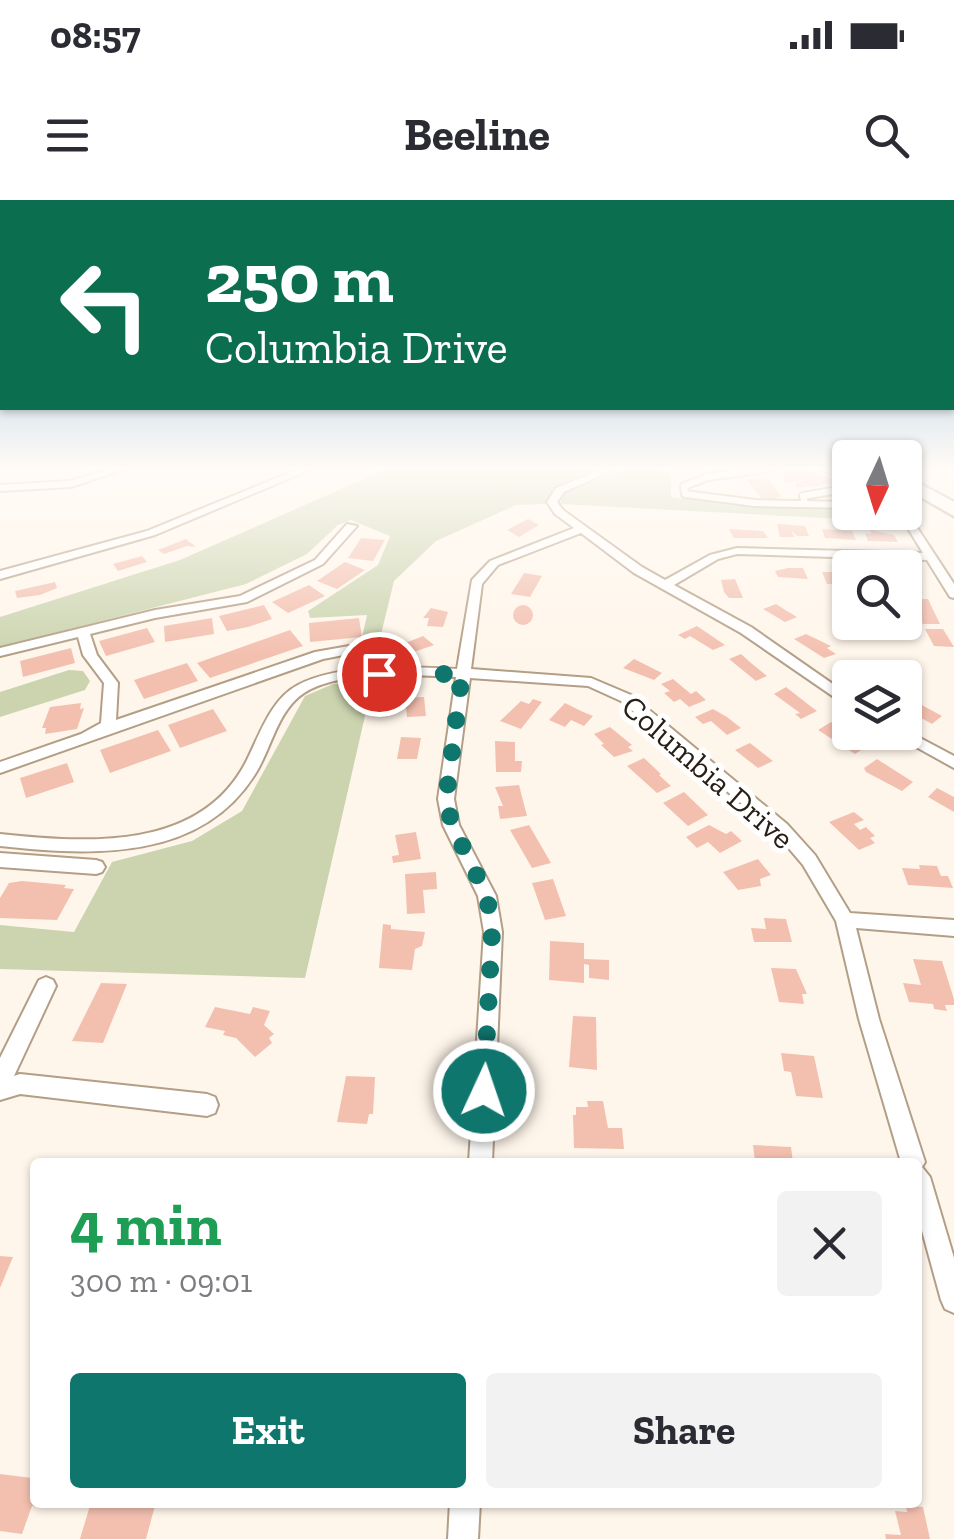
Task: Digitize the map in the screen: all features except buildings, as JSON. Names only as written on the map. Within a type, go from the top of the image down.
[{"type":"street","points":[[0,575],[126,542],[154,530]]},
{"type":"street","points":[[0,652],[261,592],[319,562],[348,530]]},
{"type":"street","points":[[481,1158],[492,932],[487,896],[452,825],[446,799],[462,674],[476,584],[482,573],[494,563],[577,530]]},
{"type":"street","points":[[583,530],[638,570],[734,622],[832,690]]},
{"type":"street","points":[[915,530],[954,594]]},
{"type":"street","points":[[666,584],[714,557],[737,551],[932,557]]},
{"type":"street","points":[[82,632],[90,655],[113,690],[109,720],[103,730]]},
{"type":"street","points":[[0,768],[320,655],[350,650]]},
{"type":"street","name":"Columbia Drive","points":[[0,840],[112,846],[180,831],[226,802],[248,773],[277,715],[304,688],[326,679],[353,675],[462,674],[591,682],[626,698],[781,828],[809,860],[845,920],[869,1019],[912,1158]]},
{"type":"street","points":[[922,743],[951,755]]},
{"type":"street","points":[[0,860],[96,867]]},
{"type":"street","points":[[845,920],[954,928]]},
{"type":"street","points":[[0,1081],[46,986]]},
{"type":"street","points":[[0,1090],[20,1084],[206,1105]]},
{"type":"street","points":[[922,1191],[954,1300]]},
{"type":"street","points":[[463,1539],[465,1508]]},
{"type":"green space","points":[[247,530],[332,530],[307,554],[246,584],[0,647],[0,617],[180,560]]},
{"type":"green space","points":[[377,530],[459,530],[436,541],[394,581],[373,667],[355,668],[367,615],[310,618],[308,611],[378,565],[390,536]]},
{"type":"green space","points":[[69,670],[83,671],[90,681],[85,690],[0,717],[0,692]]},
{"type":"green space","points":[[373,681],[305,978],[0,969],[0,925],[74,932],[112,862],[192,841],[242,811],[305,696],[333,684]]},
{"type":"route","points":[[379,674],[462,674],[446,799],[452,825],[487,896],[492,932],[484,1091]]}]
